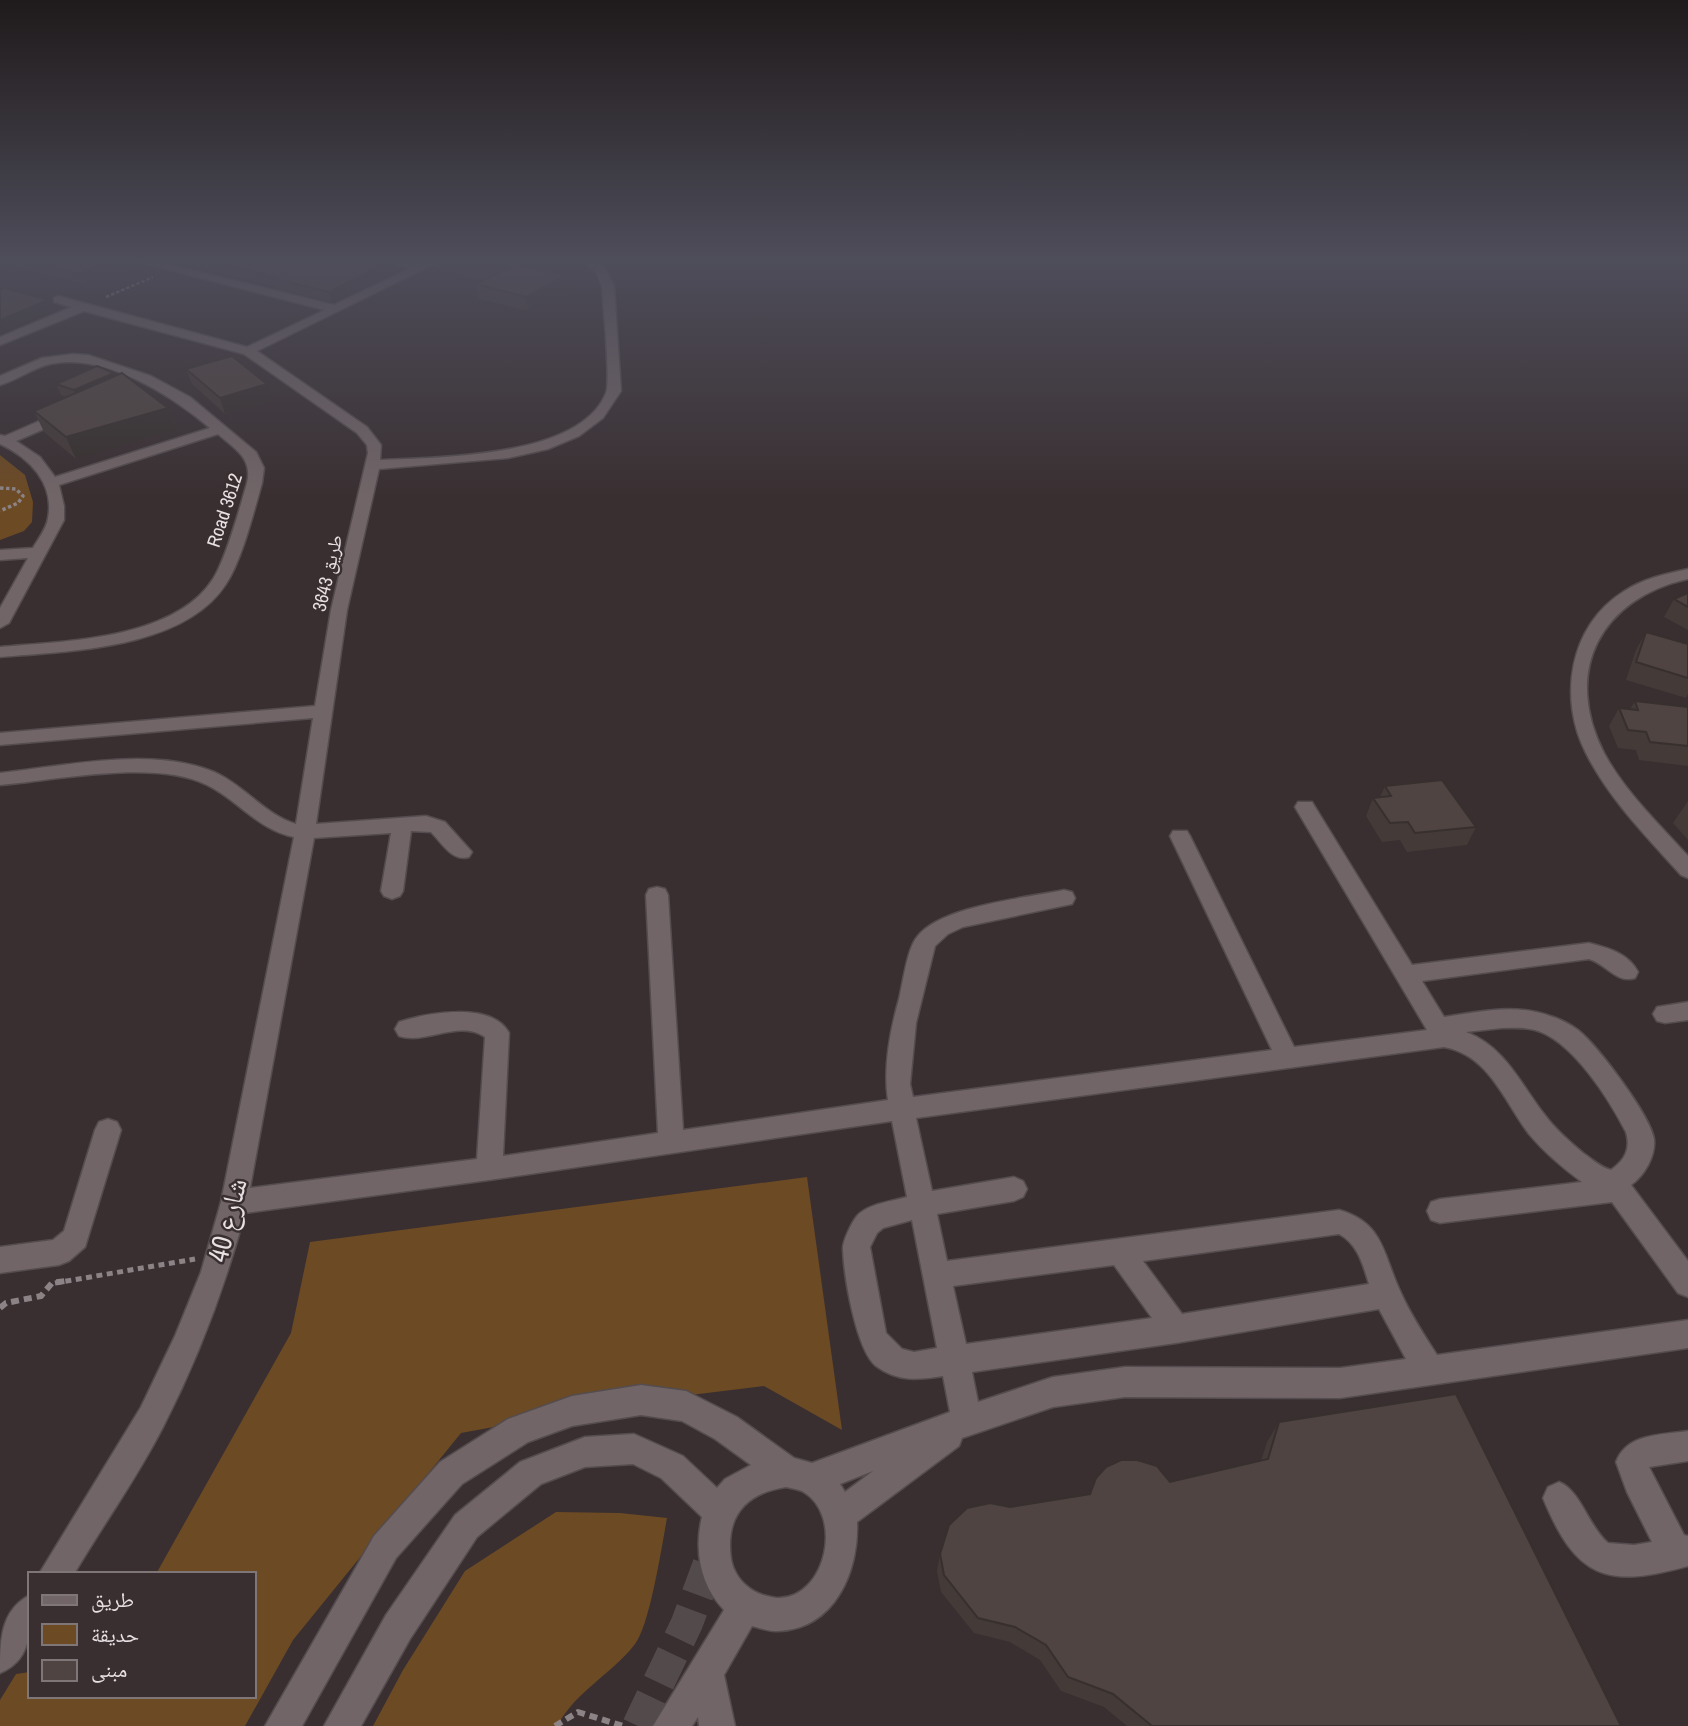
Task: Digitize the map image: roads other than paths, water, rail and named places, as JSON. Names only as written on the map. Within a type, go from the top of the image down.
[{"type":"street","points":[[198,338],[248,351],[277,338]]},
{"type":"street","points":[[374,465],[493,456],[525,450],[566,436],[597,418],[609,405],[614,391],[611,338]]},
{"type":"street","name":"طريق 3643","points":[[248,351],[353,424],[374,445],[374,465],[339,610],[322,711]]},
{"type":"street","name":"Road 3612","points":[[0,381],[46,361],[73,358],[92,361],[146,379],[176,394],[220,429],[251,454],[257,468],[224,574],[208,596],[177,617],[136,634],[90,643],[0,652]]},
{"type":"street","points":[[120,390],[146,379]]},
{"type":"street","points":[[2,440],[82,407]]},
{"type":"street","points":[[53,482],[220,429]]},
{"type":"street","points":[[0,623],[56,520],[57,495],[53,482],[37,462],[2,440]]},
{"type":"street","points":[[0,555],[39,552]]},
{"type":"street","points":[[1688,574],[1642,588],[1619,602],[1594,630],[1581,660],[1578,687],[1582,723],[1595,753],[1631,805],[1688,870]]},
{"type":"street","points":[[0,739],[322,711]]},
{"type":"street","name":"شارع 40","points":[[56,1572],[152,1418],[187,1343],[220,1255],[234,1202],[305,832],[322,711]]},
{"type":"street","points":[[0,779],[128,767],[181,769],[223,784],[280,826],[295,832],[433,825],[463,852]]},
{"type":"street","points":[[1305,807],[1441,1032],[1461,1039],[1489,1055],[1549,1140],[1587,1171],[1616,1185],[1688,1284]]},
{"type":"street","points":[[393,891],[402,825]]},
{"type":"street","points":[[1180,836],[1287,1057]]},
{"type":"street","points":[[657,895],[671,1143]]},
{"type":"street","points":[[967,1421],[898,1084],[904,1023],[925,942],[940,928],[958,920],[1064,898]]},
{"type":"street","points":[[1408,974],[1589,951],[1608,956],[1627,972]]},
{"type":"street","points":[[1664,1014],[1688,1011]]},
{"type":"street","points":[[234,1202],[1287,1057],[1524,1018],[1553,1027],[1570,1037],[1585,1052],[1616,1095],[1641,1138],[1638,1157],[1632,1169],[1616,1185],[1440,1211]]},
{"type":"street","points":[[407,1029],[474,1021],[489,1026],[497,1034],[489,1169]]},
{"type":"street","points":[[0,1260],[59,1252],[75,1238],[108,1130]]},
{"type":"street","points":[[1014,1189],[921,1205],[876,1218],[861,1234],[856,1247],[872,1336],[884,1355],[903,1365],[914,1366],[1175,1329],[1387,1294]]},
{"type":"street","points":[[939,1275],[1339,1222],[1358,1232],[1369,1248],[1387,1294],[1431,1372]]},
{"type":"street","points":[[1121,1252],[1175,1329]]},
{"type":"street","points":[[283,1726],[386,1547],[450,1473],[519,1430],[572,1411],[641,1400],[686,1406],[726,1428],[799,1475],[828,1494],[840,1515],[844,1548],[833,1580],[814,1602],[788,1613],[773,1615],[745,1606],[729,1592],[718,1574],[713,1553],[719,1512],[732,1494],[748,1480],[767,1472],[799,1475],[1053,1392],[1125,1382],[1340,1383],[1688,1334]]},
{"type":"street","points":[[840,1515],[967,1421]]},
{"type":"street","points":[[1559,1498],[1587,1546],[1603,1559],[1623,1562],[1682,1551],[1638,1481],[1631,1462],[1642,1453],[1688,1446]]},
{"type":"street","points":[[342,1726],[398,1627],[466,1526],[531,1473],[585,1452],[634,1449],[672,1467],[719,1512]]},
{"type":"street","points":[[671,1726],[745,1606]]},
{"type":"street","points":[[0,1645],[28,1613]]},
{"type":"street","points":[[0,1656],[28,1614]]},
{"type":"street","points":[[706,1673],[717,1726]]},
{"type":"tunnel","points":[[638,1726],[687,1623],[713,1553]]}]
